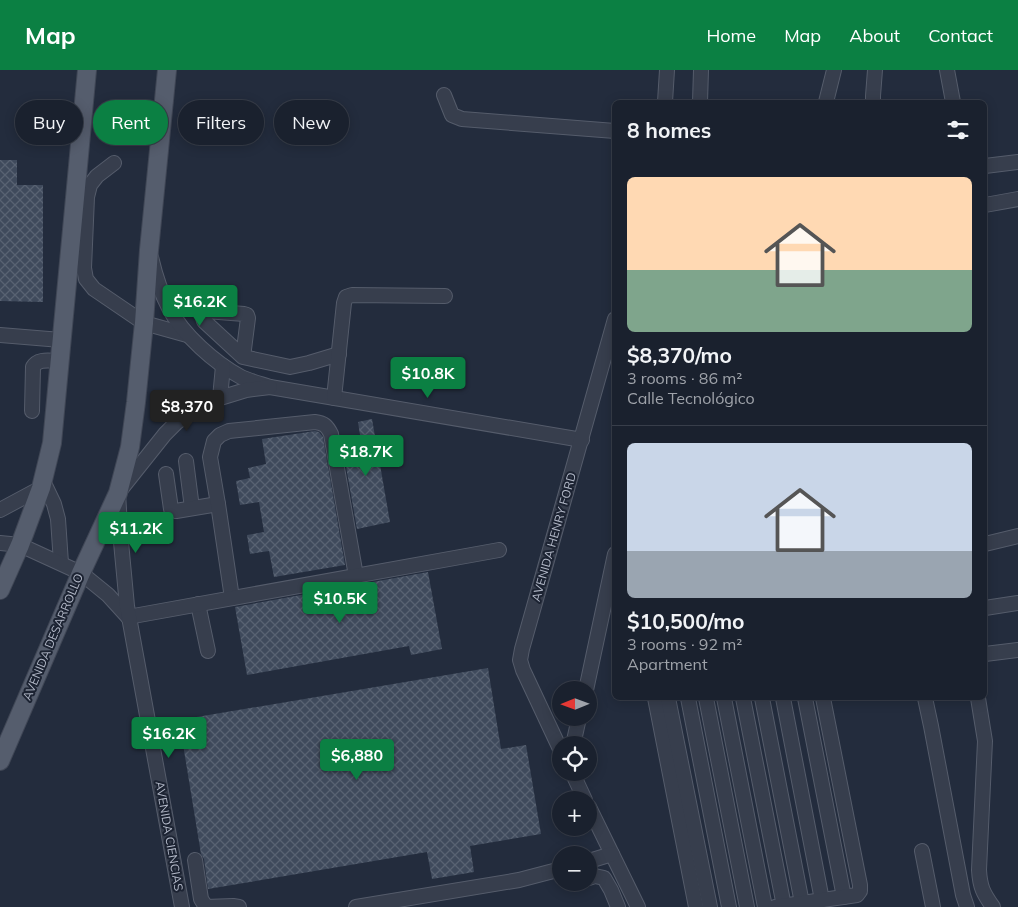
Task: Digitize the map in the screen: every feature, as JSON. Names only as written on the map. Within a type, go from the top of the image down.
[{"type":"main road","points":[[0,590],[20,545],[42,485],[52,443],[87,70]]},
{"type":"main road","name":"AVENIDA DESARROLLO","points":[[2,753],[118,493],[130,447],[144,324],[149,250],[167,71]]},
{"type":"street","points":[[657,100],[658,70]]},
{"type":"street","points":[[665,100],[667,70]]},
{"type":"street","points":[[674,100],[676,70]]},
{"type":"street","points":[[700,100],[701,70]]},
{"type":"street","points":[[826,100],[834,70]]},
{"type":"street","points":[[874,100],[875,70]]},
{"type":"street","points":[[947,70],[953,100]]},
{"type":"street","points":[[444,95],[452,115],[462,119],[612,131]]},
{"type":"street","points":[[987,166],[1018,162]]},
{"type":"street","points":[[114,163],[97,176],[90,185],[87,197],[84,268],[86,279],[94,289],[144,324],[187,335]]},
{"type":"street","points":[[987,205],[1018,200]]},
{"type":"street","points":[[149,250],[169,309],[187,335],[223,366],[243,378],[270,388],[582,440]]},
{"type":"street","points":[[334,398],[346,297],[352,294],[445,296]]},
{"type":"street","name":"AVENIDA HENRY FORD","points":[[554,736],[520,660],[612,330]]},
{"type":"street","points":[[0,335],[62,340]]},
{"type":"street","points":[[243,357],[290,367],[339,354]]},
{"type":"street","points":[[32,411],[33,367],[39,361],[60,361]]},
{"type":"street","points":[[220,398],[223,366]]},
{"type":"street","points":[[118,493],[176,423],[189,413],[220,398],[246,390],[270,388]]},
{"type":"street","points":[[232,598],[210,457],[214,441],[220,435],[229,431],[315,422],[328,426],[332,434],[356,576]]},
{"type":"street","points":[[186,461],[192,508]]},
{"type":"street","points":[[166,474],[172,509],[176,511],[218,504]]},
{"type":"street","points":[[0,510],[42,485],[54,504],[58,518],[61,563]]},
{"type":"street","name":"AVENIDA CIENCIAS","points":[[118,493],[128,617],[182,907]]},
{"type":"street","points":[[987,544],[1018,536]]},
{"type":"street","points":[[0,543],[20,545],[81,573],[108,595],[128,617],[499,550]]},
{"type":"street","points":[[588,681],[612,568]]},
{"type":"street","points":[[987,608],[1018,603]]},
{"type":"street","points":[[198,604],[208,651]]},
{"type":"street","points":[[987,654],[1018,650]]},
{"type":"street","points":[[654,700],[696,907]]},
{"type":"street","points":[[668,700],[710,907]]},
{"type":"street","points":[[688,700],[729,907]]},
{"type":"street","points":[[706,700],[747,907]]},
{"type":"street","points":[[724,700],[766,907]]},
{"type":"street","points":[[743,700],[779,906],[836,900],[857,894],[860,891],[823,700]]},
{"type":"street","points":[[762,700],[802,903]]},
{"type":"street","points":[[784,700],[836,900]]},
{"type":"street","points":[[805,700],[836,900]]},
{"type":"street","points":[[925,700],[963,895],[967,907]]},
{"type":"street","points":[[978,700],[985,741],[979,870],[980,884],[993,907]]},
{"type":"street","points":[[597,823],[638,907]]},
{"type":"street","points":[[922,851],[933,907]]},
{"type":"street","points":[[597,859],[612,854]]},
{"type":"street","points":[[195,860],[201,899],[206,907],[239,907]]},
{"type":"street","points":[[356,907],[552,874]]},
{"type":"street","points":[[597,876],[604,878],[618,907]]},
{"type":"building","points":[[0,160],[17,160],[17,185],[43,185],[43,302],[0,301]]},
{"type":"building","points":[[372,419],[390,522],[357,529],[341,438],[360,435],[358,422]]},
{"type":"building","points":[[319,432],[323,437],[345,565],[274,577],[269,551],[250,554],[247,535],[264,532],[259,502],[240,505],[236,481],[250,478],[248,468],[266,464],[262,439]]},
{"type":"building","points":[[428,572],[442,649],[411,655],[409,646],[247,675],[235,607]]},
{"type":"building","points":[[488,668],[501,749],[526,745],[541,834],[470,846],[474,872],[432,879],[427,852],[208,889],[179,720]]}]
